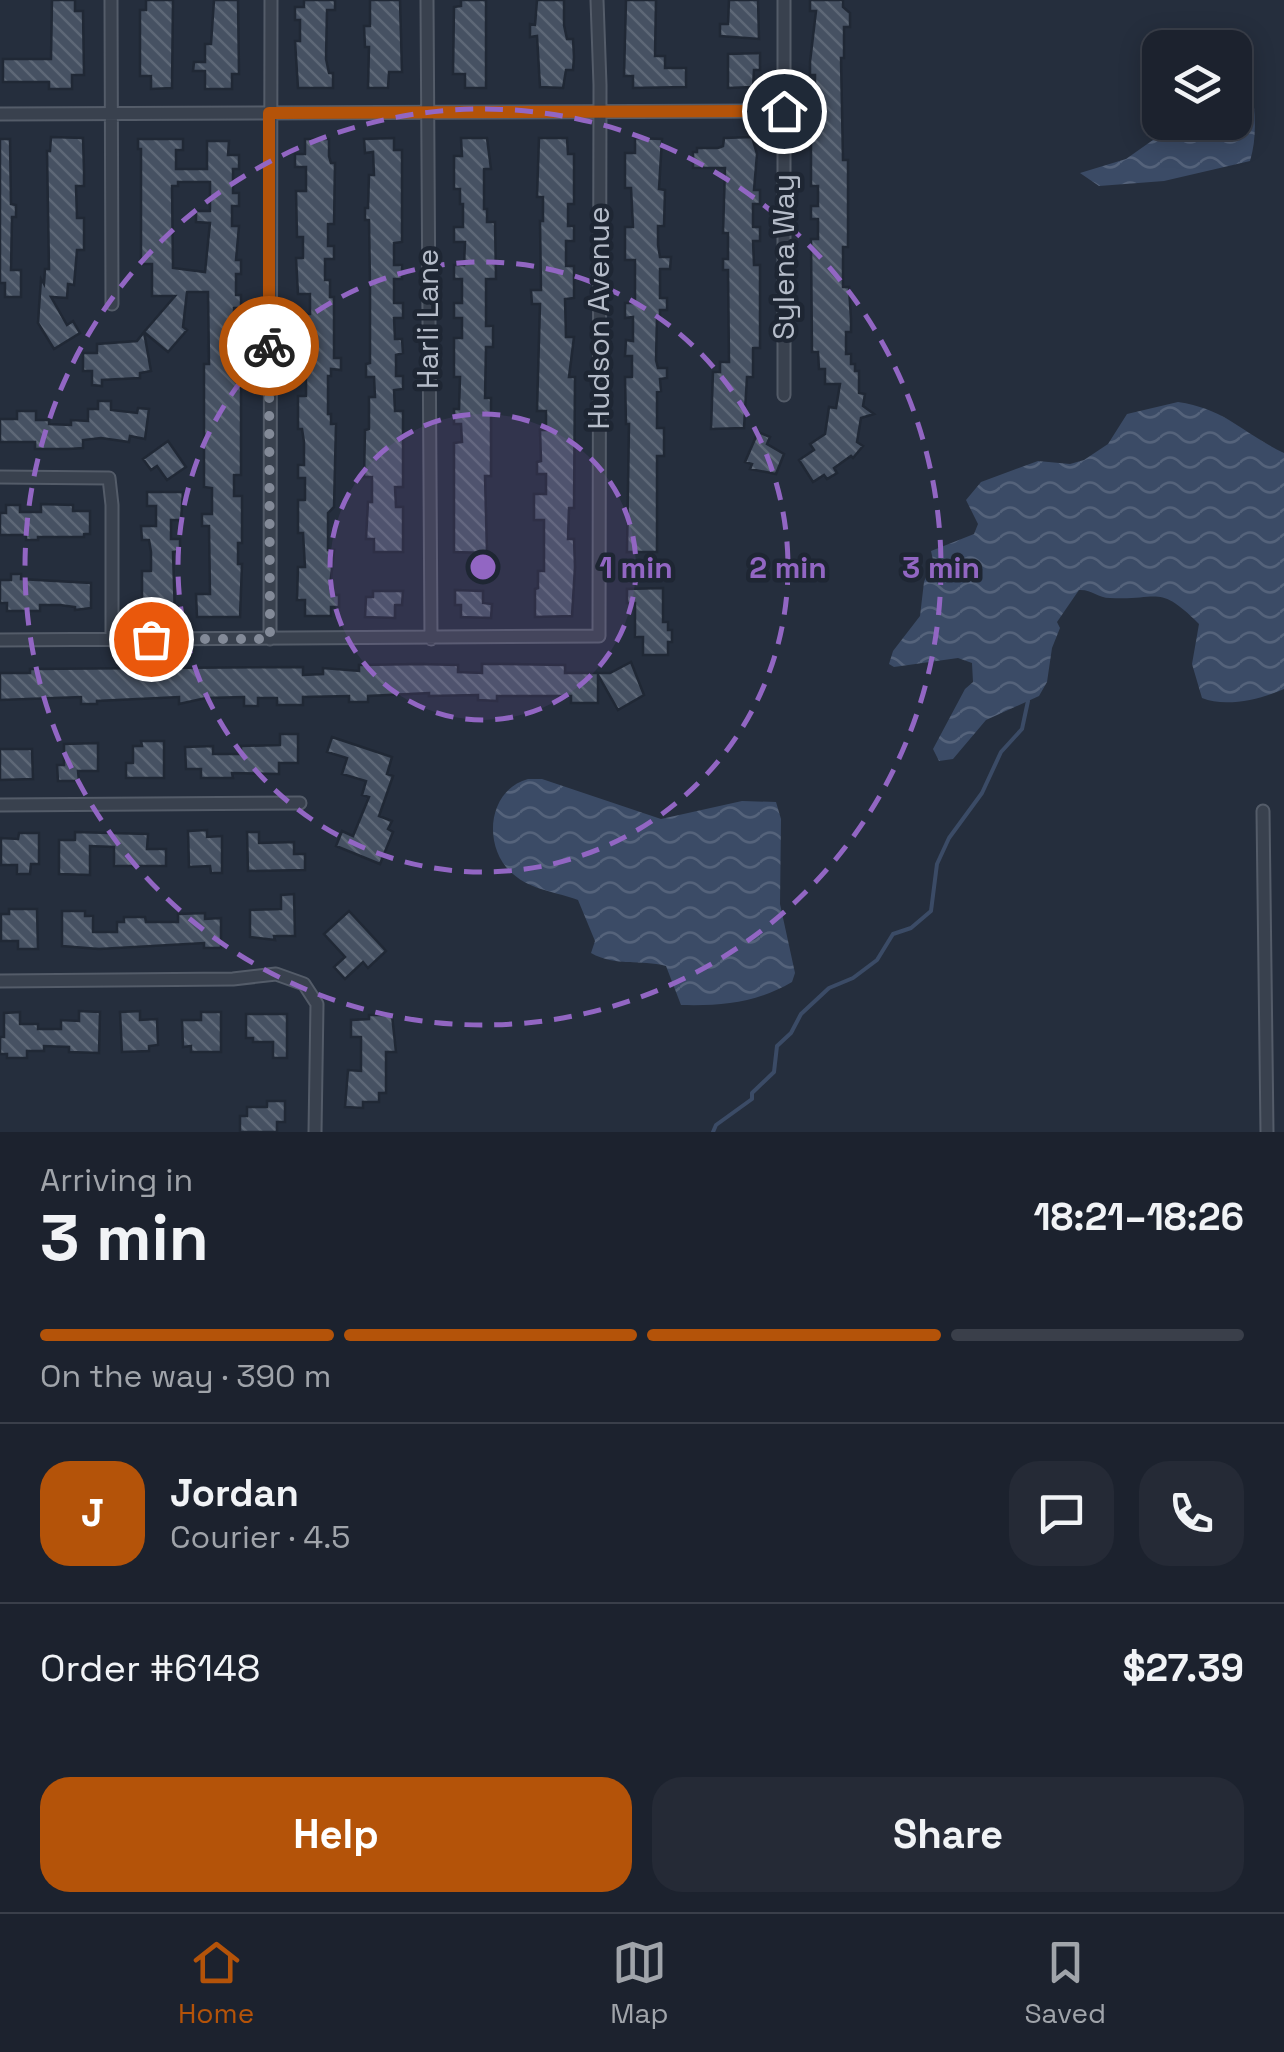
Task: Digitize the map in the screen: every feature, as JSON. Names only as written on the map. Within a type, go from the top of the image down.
[{"type":"street","points":[[111,0],[112,304]]},
{"type":"street","points":[[270,639],[271,0]]},
{"type":"street","name":"Harli Lane","points":[[427,0],[430,639]]},
{"type":"street","name":"Hudson Avenue","points":[[430,639],[598,636],[600,112],[596,0]]},
{"type":"street","name":"Sylena Way","points":[[784,0],[784,395]]},
{"type":"street","points":[[0,114],[784,111]]},
{"type":"street","points":[[0,477],[109,478],[112,640]]},
{"type":"street","points":[[0,640],[430,639]]},
{"type":"street","points":[[0,805],[300,803]]},
{"type":"street","points":[[1263,812],[1267,1132]]},
{"type":"street","points":[[0,981],[234,979],[276,974],[304,984],[317,1004],[315,1132]]},
{"type":"water","points":[[1252,89],[1255,119],[1250,161],[1164,181],[1099,186],[1080,173],[1126,159],[1153,140],[1252,140]]},
{"type":"water","points":[[1178,402],[1222,416],[1284,453],[1284,689],[1243,701],[1202,698],[1192,664],[1199,624],[1185,611],[1158,597],[1110,598],[1079,590],[1057,622],[1060,628],[1052,648],[1047,682],[1039,696],[986,720],[953,759],[939,761],[933,749],[965,689],[973,682],[972,663],[958,658],[894,667],[889,664],[893,651],[920,616],[924,582],[933,560],[931,551],[974,534],[978,524],[966,500],[981,482],[1038,461],[1070,464],[1084,460],[1108,444],[1127,414]]},
{"type":"water","points":[[542,779],[661,819],[742,801],[776,802],[781,819],[780,904],[795,973],[792,982],[738,1002],[681,1005],[666,966],[610,960],[591,953],[595,941],[578,900],[520,879],[503,863],[497,850],[493,835],[497,807],[514,785]]},
{"type":"building","points":[[52,0],[75,0],[75,11],[83,11],[84,75],[72,75],[72,89],[49,89],[49,82],[3,82],[3,59],[51,59]]},
{"type":"building","points":[[146,0],[173,0],[172,88],[151,89],[151,76],[140,76],[140,10],[146,10]]},
{"type":"building","points":[[214,0],[238,0],[239,74],[232,74],[232,89],[205,89],[205,71],[193,71],[194,62],[205,62],[205,44],[211,44]]},
{"type":"building","points":[[304,0],[335,0],[335,10],[327,10],[326,59],[329,73],[333,73],[333,88],[298,88],[295,41],[300,41],[300,20],[295,20],[295,7],[304,7]]},
{"type":"building","points":[[370,0],[400,0],[402,72],[389,72],[388,88],[368,88],[369,47],[365,47],[364,26],[370,26]]},
{"type":"building","points":[[461,0],[486,0],[486,88],[465,88],[465,74],[453,74],[454,7],[461,6]]},
{"type":"building","points":[[537,0],[564,0],[564,25],[567,39],[573,39],[574,57],[573,70],[566,70],[563,88],[540,87],[537,36],[530,37]]},
{"type":"building","points":[[626,0],[656,0],[655,56],[665,56],[665,68],[686,68],[686,87],[633,88],[633,76],[624,76]]},
{"type":"building","points":[[729,0],[758,0],[759,39],[720,36],[720,24],[728,24]]},
{"type":"building","points":[[810,0],[843,0],[843,7],[850,13],[850,27],[844,27],[841,58],[843,160],[848,160],[848,247],[843,247],[843,287],[849,287],[851,319],[851,332],[846,332],[846,354],[851,354],[851,364],[859,371],[859,393],[865,394],[863,406],[874,414],[861,418],[857,442],[863,446],[853,458],[834,468],[837,473],[827,479],[824,475],[813,482],[799,460],[814,450],[810,444],[825,434],[829,407],[836,408],[840,384],[825,384],[825,369],[819,369],[818,352],[812,352],[811,239],[818,239],[818,219],[811,219],[811,206],[818,206],[818,186],[811,186],[815,75],[810,75],[810,62],[816,11],[810,11]]},
{"type":"building","points":[[760,53],[760,70],[754,70],[753,87],[728,88],[728,54]]},
{"type":"building","points":[[51,137],[83,138],[84,170],[84,186],[76,186],[77,218],[84,218],[84,250],[77,250],[74,285],[68,284],[67,298],[51,297],[67,325],[73,321],[80,333],[54,349],[38,323],[41,279],[44,284],[45,269],[49,269],[47,151]]},
{"type":"building","points":[[752,137],[757,154],[754,190],[760,190],[760,204],[753,204],[753,227],[760,227],[760,241],[753,241],[754,265],[760,265],[760,348],[753,348],[753,377],[747,377],[744,428],[711,429],[713,372],[720,372],[720,362],[729,362],[728,270],[723,270],[723,259],[728,259],[728,233],[723,233],[725,168],[693,168],[693,152],[697,148],[723,146],[724,138]]},
{"type":"building","points":[[394,138],[394,150],[402,150],[402,242],[394,243],[394,265],[402,265],[402,279],[394,279],[394,303],[403,303],[403,318],[394,318],[395,339],[402,339],[403,353],[396,355],[396,376],[403,376],[403,389],[394,390],[395,411],[403,411],[403,487],[395,487],[396,507],[403,507],[403,552],[374,552],[374,539],[366,539],[372,477],[364,477],[369,397],[375,397],[374,377],[366,377],[366,364],[370,363],[370,285],[369,220],[365,220],[369,175],[374,175],[373,152],[365,153],[364,139]]},
{"type":"building","points":[[461,138],[487,138],[491,169],[484,169],[484,209],[487,222],[495,222],[496,279],[486,279],[486,326],[493,326],[493,347],[486,347],[485,398],[491,398],[491,476],[485,476],[487,553],[454,552],[454,443],[462,442],[461,424],[454,424],[454,409],[459,409],[460,377],[454,377],[454,338],[462,338],[462,318],[454,318],[454,303],[462,303],[462,279],[454,279],[454,265],[464,265],[465,242],[454,242],[454,227],[463,227],[463,204],[460,189],[454,189],[454,156],[462,156]]},
{"type":"building","points":[[539,138],[567,138],[568,154],[574,154],[574,204],[568,204],[568,226],[574,226],[574,241],[566,241],[566,266],[574,266],[574,298],[565,299],[566,337],[574,337],[569,377],[575,377],[574,508],[569,508],[568,539],[574,539],[572,616],[535,617],[538,571],[544,571],[544,520],[534,520],[534,494],[546,494],[546,474],[537,474],[537,462],[541,461],[540,430],[546,430],[546,411],[537,411],[540,304],[532,304],[531,290],[541,290],[543,197],[537,197]]},
{"type":"building","points":[[635,138],[662,139],[659,189],[665,190],[664,226],[658,226],[658,245],[660,257],[671,257],[670,269],[660,269],[660,298],[667,298],[667,310],[660,310],[657,317],[656,360],[658,368],[667,368],[667,378],[660,379],[661,391],[657,392],[657,428],[664,428],[664,456],[657,456],[657,552],[627,552],[629,424],[625,377],[632,377],[632,356],[625,356],[626,340],[633,341],[633,317],[625,318],[625,303],[635,303],[635,260],[625,260],[625,227],[633,227],[631,188],[625,188],[625,153],[635,153]]},
{"type":"building","points":[[0,139],[10,139],[11,204],[16,205],[16,217],[12,217],[11,270],[21,270],[21,297],[5,297],[5,283],[0,283]]},
{"type":"building","points":[[138,139],[183,139],[183,150],[176,150],[176,169],[207,169],[207,141],[229,141],[228,155],[239,155],[239,169],[233,169],[233,193],[239,193],[239,206],[232,206],[232,226],[239,226],[236,260],[241,260],[236,295],[241,295],[241,308],[234,308],[234,328],[241,328],[241,475],[234,475],[234,496],[242,496],[242,543],[238,543],[238,564],[242,564],[240,617],[197,617],[196,594],[210,594],[209,526],[202,526],[202,514],[212,514],[212,488],[204,487],[208,292],[187,292],[183,327],[187,330],[168,352],[144,332],[175,296],[152,296],[152,264],[141,264]],"holes":[[[178,182],[210,182],[210,211],[196,211],[196,222],[210,223],[205,272],[173,268],[172,186],[178,186]]]},
{"type":"building","points":[[305,139],[329,139],[329,156],[331,163],[335,163],[334,224],[328,224],[328,246],[334,246],[334,259],[325,259],[325,280],[330,280],[330,297],[334,297],[334,358],[341,358],[341,370],[331,369],[328,376],[328,414],[331,424],[336,424],[334,507],[328,513],[328,550],[334,550],[330,587],[332,595],[339,595],[339,607],[331,607],[331,616],[305,616],[305,600],[297,600],[298,567],[305,567],[303,533],[298,533],[298,500],[305,500],[305,478],[298,478],[298,465],[304,465],[304,442],[302,429],[298,429],[298,396],[306,396],[306,376],[298,375],[299,362],[305,362],[305,329],[298,329],[298,314],[310,314],[310,294],[298,294],[296,258],[303,258],[303,237],[297,237],[296,191],[306,191],[306,167],[295,167],[295,154],[305,154]]},
{"type":"building","points":[[144,332],[151,371],[140,373],[140,378],[102,380],[102,386],[92,385],[92,371],[83,371],[83,353],[97,353],[97,344],[137,341]]},
{"type":"building","points":[[98,401],[111,401],[111,410],[137,413],[138,408],[149,409],[145,439],[130,436],[129,442],[83,440],[83,448],[68,449],[35,449],[35,442],[0,442],[0,419],[17,419],[17,411],[36,411],[36,420],[71,425],[71,420],[88,421],[88,409],[98,409]]},
{"type":"building","points":[[758,432],[770,437],[767,444],[784,454],[776,474],[750,469],[752,464],[745,462]]},
{"type":"building","points":[[168,441],[186,467],[167,480],[157,466],[151,470],[143,459]]},
{"type":"building","points":[[147,492],[183,492],[181,520],[171,520],[171,539],[180,539],[180,551],[173,552],[175,617],[142,617],[142,571],[151,571],[151,552],[149,540],[142,540],[141,526],[156,526],[156,506],[147,506]]},
{"type":"building","points":[[41,504],[73,505],[73,511],[90,511],[90,534],[38,540],[26,540],[26,535],[0,535],[0,513],[6,513],[6,505],[20,505],[20,512],[41,512]]},
{"type":"building","points":[[11,574],[21,574],[21,579],[91,583],[91,608],[40,605],[40,611],[7,611],[7,603],[0,603],[0,580],[11,580]]},
{"type":"building","points":[[663,588],[663,622],[668,622],[668,630],[672,630],[672,642],[668,642],[668,655],[643,655],[643,637],[635,637],[635,603],[627,603],[627,589]]},
{"type":"building","points":[[455,590],[483,591],[483,603],[492,604],[491,618],[461,617],[461,605],[455,605]]},
{"type":"building","points":[[373,591],[403,591],[402,605],[395,605],[395,618],[365,617],[366,597],[373,597]]},
{"type":"building","points":[[631,662],[644,695],[618,710],[598,675],[598,703],[571,703],[571,696],[497,696],[497,701],[478,700],[478,695],[429,693],[368,696],[368,702],[349,702],[349,696],[303,697],[303,705],[277,705],[277,698],[258,698],[258,706],[244,706],[244,697],[206,698],[179,704],[179,697],[97,704],[81,704],[81,697],[0,700],[0,673],[30,673],[30,669],[303,667],[303,675],[323,674],[323,668],[359,671],[359,665],[420,664],[458,665],[458,672],[482,673],[482,664],[505,664],[565,665],[565,673],[610,673]]},
{"type":"building","points":[[280,734],[298,734],[298,763],[279,763],[279,774],[232,773],[233,778],[201,778],[201,769],[186,769],[185,747],[213,746],[213,754],[241,754],[241,746],[280,745]]},
{"type":"building","points":[[332,737],[392,757],[387,774],[393,776],[379,816],[392,821],[388,829],[393,832],[380,864],[336,846],[342,831],[353,836],[369,797],[362,795],[366,781],[342,774],[347,758],[327,752]]},
{"type":"building","points":[[141,741],[164,741],[164,778],[126,778],[126,763],[133,763],[133,746],[142,746]]},
{"type":"building","points":[[98,743],[98,771],[78,771],[79,781],[58,781],[57,765],[64,765],[64,744]]},
{"type":"building","points":[[0,749],[32,749],[33,779],[0,780]]},
{"type":"building","points":[[207,830],[207,837],[222,836],[222,873],[211,873],[210,866],[189,867],[188,831]]},
{"type":"building","points":[[75,832],[148,834],[147,849],[166,849],[166,866],[114,866],[114,847],[90,846],[90,875],[59,874],[59,840],[75,840]]},
{"type":"building","points":[[247,832],[259,832],[259,843],[294,842],[294,854],[305,854],[305,870],[248,871]]},
{"type":"building","points":[[19,833],[39,833],[39,864],[31,864],[30,874],[17,874],[17,865],[1,865],[1,838],[18,839]]},
{"type":"building","points":[[294,894],[295,936],[274,936],[275,940],[250,937],[250,910],[281,909],[281,895]]},
{"type":"building","points":[[9,909],[37,909],[38,949],[18,949],[18,941],[1,941],[1,914],[9,914]]},
{"type":"building","points":[[62,911],[85,911],[85,916],[93,916],[93,932],[117,932],[117,922],[124,922],[124,917],[178,922],[178,914],[205,913],[205,919],[221,918],[221,948],[204,948],[204,943],[99,949],[62,946]]},
{"type":"building","points":[[349,911],[386,951],[368,968],[363,962],[345,979],[334,967],[345,957],[324,934]]},
{"type":"building","points":[[79,1011],[100,1012],[99,1053],[44,1046],[44,1051],[27,1051],[27,1058],[0,1054],[4,1013],[20,1012],[20,1024],[61,1029],[61,1020],[79,1021]]},
{"type":"building","points":[[140,1011],[140,1020],[157,1019],[158,1045],[149,1046],[149,1051],[122,1052],[120,1012]]},
{"type":"building","points":[[201,1012],[221,1012],[221,1052],[191,1052],[191,1046],[183,1047],[182,1020],[201,1020]]},
{"type":"building","points":[[246,1014],[287,1014],[287,1058],[273,1058],[273,1042],[246,1038]]},
{"type":"building","points":[[369,1015],[392,1015],[396,1052],[386,1052],[386,1093],[379,1093],[379,1102],[363,1102],[363,1108],[345,1107],[348,1070],[361,1071],[361,1037],[351,1037],[351,1020],[369,1019]]},
{"type":"building","points":[[267,1101],[285,1101],[285,1122],[277,1122],[277,1132],[240,1132],[240,1116],[247,1116],[247,1107],[267,1107]]},
{"type":"waterway","points":[[713,1132],[716,1125],[752,1099],[752,1093],[774,1072],[777,1046],[791,1033],[801,1014],[829,988],[853,978],[877,960],[893,934],[911,928],[931,911],[937,864],[949,838],[982,793],[1001,752],[1022,729],[1028,701]]},
{"type":"way so far","points":[[151,639],[270,639],[269,346]]},
{"type":"route","points":[[269,346],[269,113],[784,111]]}]
